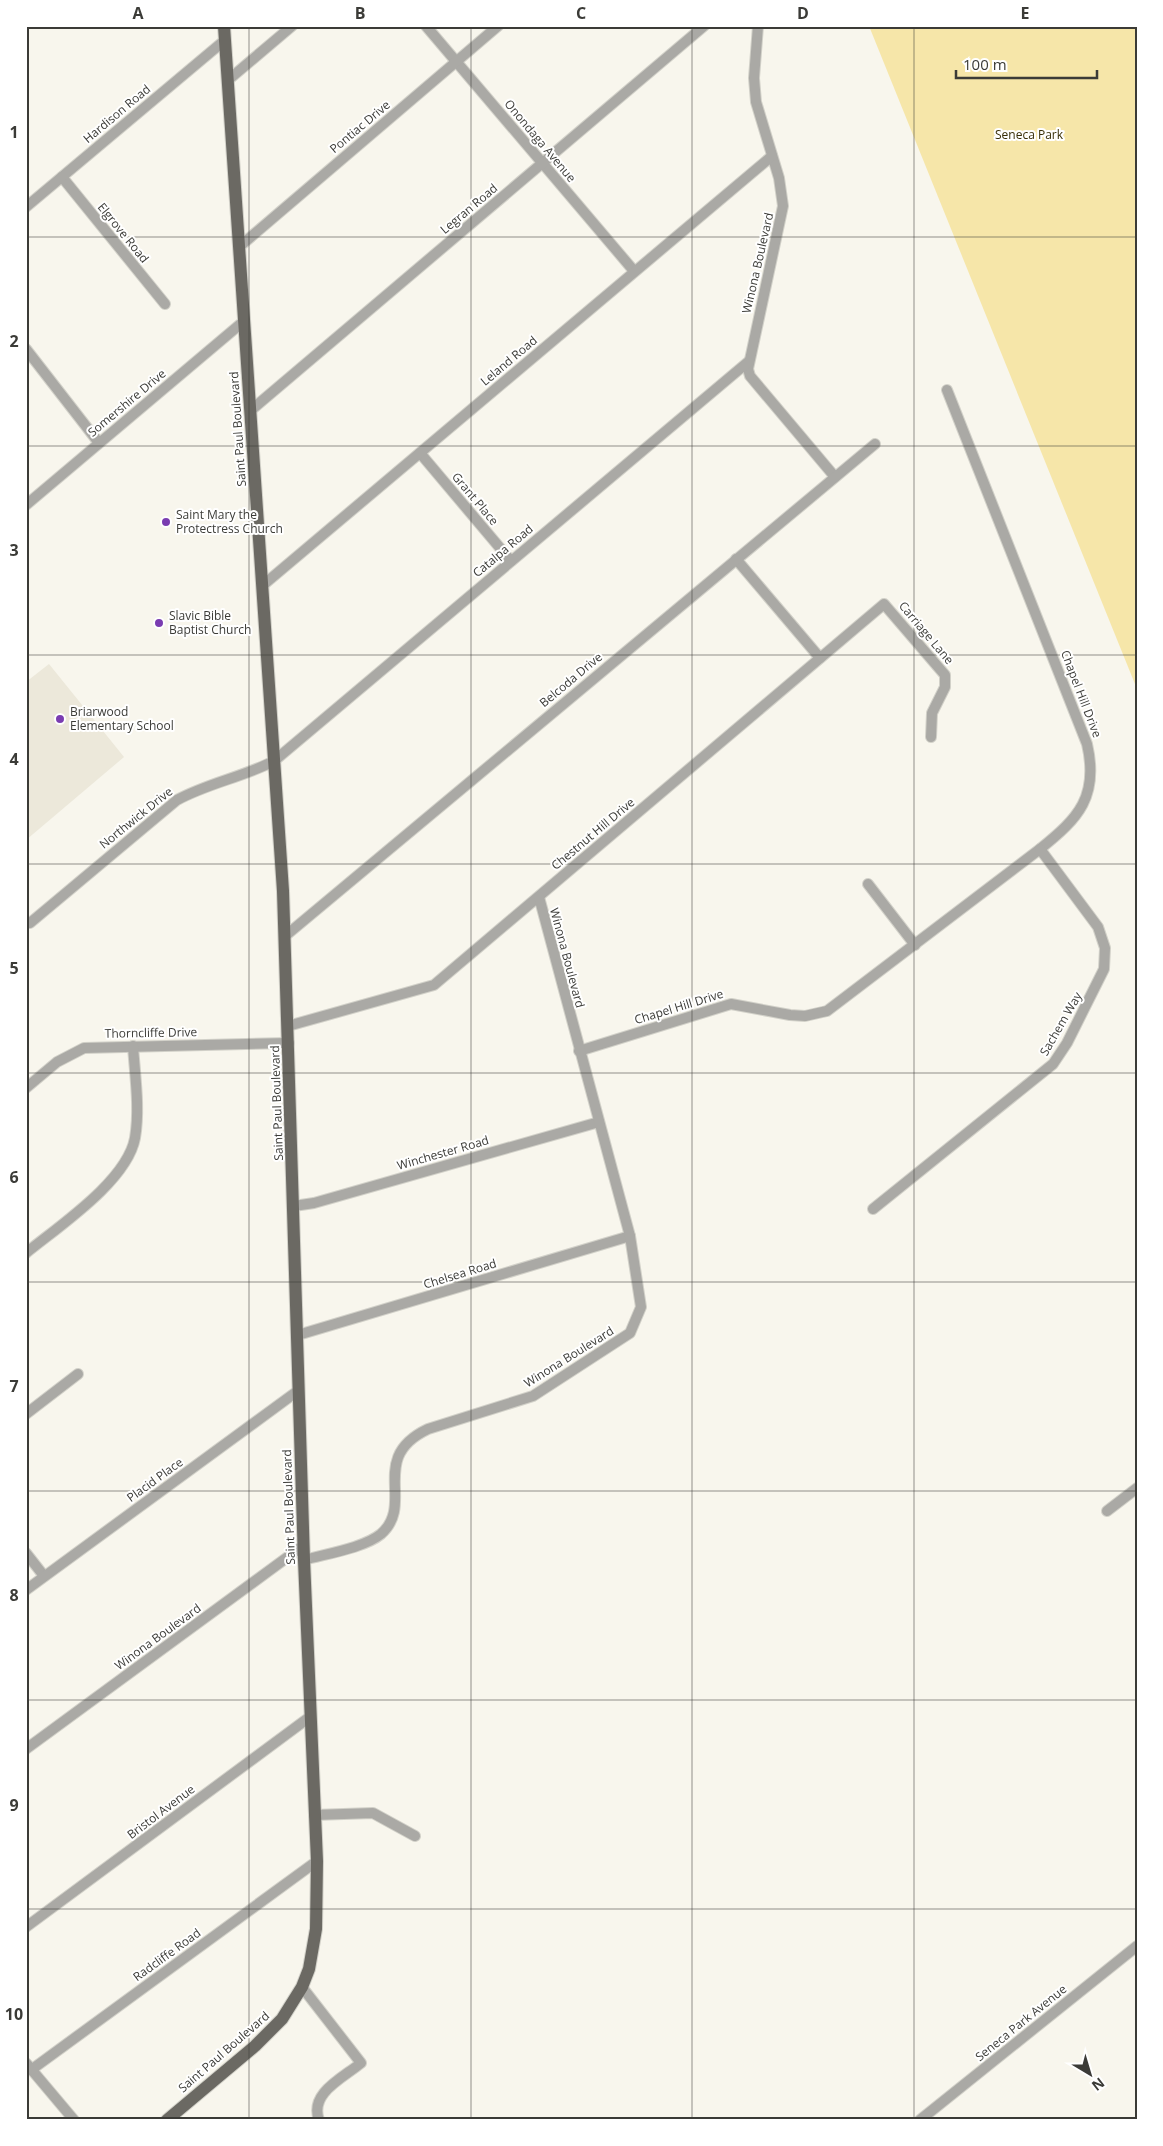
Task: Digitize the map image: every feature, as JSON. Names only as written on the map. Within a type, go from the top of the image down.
[{"type":"main road","name":"Saint Paul Boulevard","points":[[167,2120],[270,2033],[282,2019],[302,1986],[314,1950],[317,1861],[304,1560],[289,1043],[284,937],[274,761],[224,26]]},
{"type":"street","points":[[228,81],[292,26]]},
{"type":"street","name":"Onondaga Avenue","points":[[426,26],[634,271]]},
{"type":"street","name":"Pontiac Drive","points":[[239,246],[498,26]]},
{"type":"street","name":"Legran Road","points":[[250,411],[704,26]]},
{"type":"street","name":"Winona Boulevard","points":[[748,362],[782,219],[782,192],[756,102],[754,78],[758,26]]},
{"type":"street","name":"Hardison Road","points":[[26,207],[225,40]]},
{"type":"street","name":"Leland Road","points":[[262,586],[772,156]]},
{"type":"street","name":"Elgrove Road","points":[[62,177],[164,304]]},
{"type":"street","name":"Somershire Drive","points":[[26,505],[244,321]]},
{"type":"street","points":[[26,349],[99,443]]},
{"type":"street","points":[[748,362],[750,376],[835,477]]},
{"type":"street","name":"Catalpa Road","points":[[274,761],[748,362]]},
{"type":"street","name":"Chapel Hill Drive","points":[[579,1051],[731,1004],[790,1015],[817,1014],[836,1005],[1062,832],[1080,811],[1090,784],[1090,758],[1082,729],[947,390]]},
{"type":"street","name":"Belcoda Drive","points":[[284,937],[875,444]]},
{"type":"street","name":"Grant Place","points":[[420,453],[511,561]]},
{"type":"street","points":[[736,559],[820,658]]},
{"type":"street","name":"Chestnut Hill Drive","points":[[288,1026],[434,985],[884,604]]},
{"type":"street","name":"Carriage Lane","points":[[884,604],[945,675],[945,687],[932,713],[931,737]]},
{"type":"street","name":"Northwick Drive","points":[[30,923],[177,800],[201,788],[258,769],[274,761]]},
{"type":"street","name":"Sachem Way","points":[[873,1209],[1053,1064],[1100,981],[1106,959],[1103,939],[1098,927],[1040,849]]},
{"type":"street","points":[[868,884],[915,945]]},
{"type":"street","name":"Winona Boulevard","points":[[304,1560],[364,1543],[381,1533],[388,1526],[394,1507],[397,1460],[405,1443],[413,1436],[428,1429],[533,1396],[630,1333],[641,1307],[630,1236],[538,897]]},
{"type":"street","name":"Thorncliffe Drive","points":[[26,1088],[71,1053],[98,1046],[289,1043]]},
{"type":"street","points":[[26,1253],[107,1185],[123,1168],[130,1155],[137,1123],[133,1046]]},
{"type":"street","name":"Winchester Road","points":[[294,1206],[314,1203],[599,1122]]},
{"type":"street","name":"Chelsea Road","points":[[298,1335],[630,1236]]},
{"type":"street","points":[[26,1414],[78,1374]]},
{"type":"street","name":"Placid Place","points":[[26,1590],[299,1390]]},
{"type":"street","points":[[1108,1511],[1137,1488]]},
{"type":"street","name":"Winona Boulevard","points":[[26,1749],[304,1545]]},
{"type":"street","points":[[26,1553],[44,1576]]},
{"type":"street","name":"Bristol Avenue","points":[[26,1927],[311,1716]]},
{"type":"street","points":[[314,1815],[373,1813],[415,1836]]},
{"type":"street","name":"Radcliffe Road","points":[[29,2066],[317,1861]]},
{"type":"street","name":"Seneca Park Avenue","points":[[928,2118],[1137,1946]]},
{"type":"street","points":[[302,1986],[361,2064],[320,2096],[317,2105],[320,2120]]},
{"type":"street","points":[[29,2066],[74,2120]]},
{"type":"shaded area","name":"Briarwood Elementary School","points":[[49,664],[124,757],[26,840],[26,682]]},
{"type":"green space","name":"Seneca Park","points":[[869,26],[1137,26],[1137,689]]},
{"type":"place","name":"Saint Mary the Protectress Church","points":[[166,522]]},
{"type":"place","name":"Slavic Bible Baptist Church","points":[[159,623]]},
{"type":"place","name":"Briarwood Elementary School","points":[[60,719]]}]
